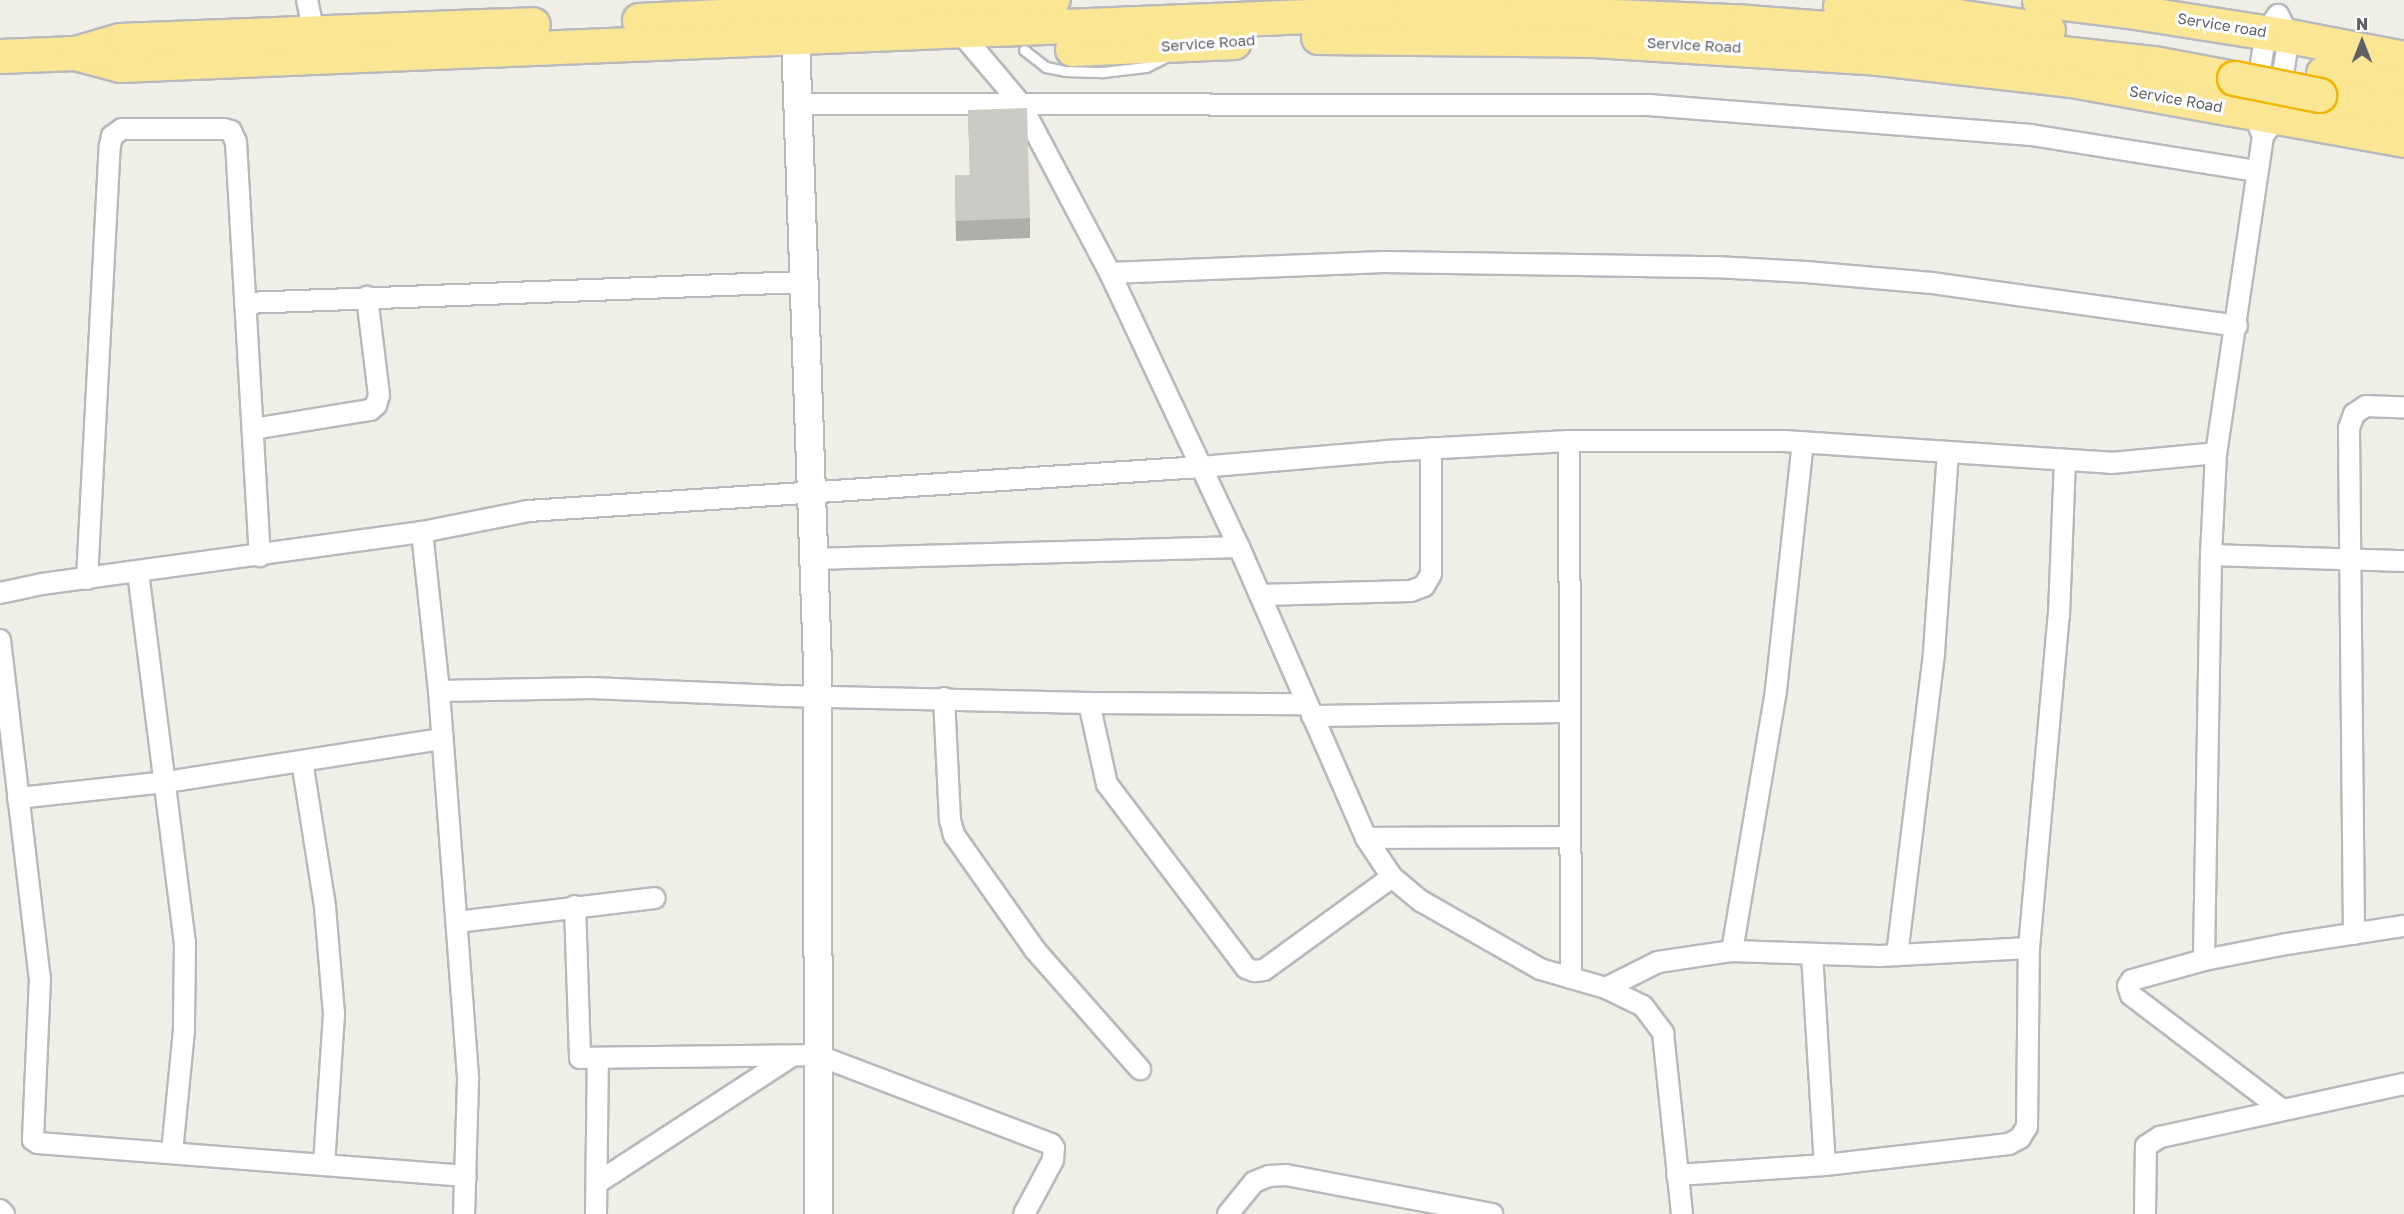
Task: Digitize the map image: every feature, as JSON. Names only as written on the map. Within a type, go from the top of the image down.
[{"type":"highway","points":[[75,53],[120,65],[795,38],[1053,0]]},
{"type":"highway","points":[[1767,0],[1957,16],[2321,84],[2404,112]]},
{"type":"highway","name":"Service road","points":[[2039,0],[2278,21],[2404,58]]},
{"type":"highway","points":[[0,56],[75,53],[120,40],[968,11],[1521,12],[1747,22],[1853,30],[2154,63],[2237,68]]},
{"type":"highway","name":"Service Road","points":[[968,11],[1024,50],[1190,45],[1298,37],[1593,40],[1720,46],[1999,70],[2264,123],[2404,140]]},
{"type":"highway","points":[[2321,84],[2404,85]]},
{"type":"main road","points":[[795,38],[817,696],[805,1055],[821,1212]]},
{"type":"street","points":[[307,0],[314,32]]},
{"type":"street","points":[[968,11],[1020,103],[1110,273],[1239,547],[1366,838],[1392,877],[1421,902],[1530,963],[1606,988],[1643,1006],[1663,1033],[1682,1214]]},
{"type":"street","points":[[2204,960],[2211,555],[2216,453],[2278,21]]},
{"type":"street","points":[[798,104],[1649,105],[2031,135],[2257,171]]},
{"type":"street","points":[[87,579],[112,136],[122,129],[231,131],[236,142],[260,556]]},
{"type":"street","points":[[1110,273],[1384,262],[1738,268],[1932,283],[2236,326]]},
{"type":"street","points":[[245,303],[804,282]]},
{"type":"street","points":[[253,429],[370,410],[376,405],[379,396],[368,297]]},
{"type":"street","points":[[2354,934],[2349,428],[2354,414],[2366,406],[2404,406]]},
{"type":"street","points":[[0,593],[422,532],[528,511],[1201,467],[1431,448],[1569,441],[1803,442],[2111,463],[2216,453]]},
{"type":"street","points":[[1569,441],[1572,614],[1568,712],[1571,978]]},
{"type":"street","points":[[1732,951],[1776,690],[1803,442]]},
{"type":"street","points":[[1260,595],[1411,591],[1424,586],[1431,574],[1431,448]]},
{"type":"street","points":[[1897,954],[1934,652],[1948,452]]},
{"type":"street","points":[[1677,1175],[1826,1165],[2009,1144],[2020,1138],[2026,1127],[2029,948],[2059,615],[2065,460]]},
{"type":"street","points":[[422,532],[440,691],[468,1080],[464,1214]]},
{"type":"street","points":[[813,559],[1239,547]]},
{"type":"street","points":[[2211,555],[2404,561]]},
{"type":"street","points":[[138,572],[185,942],[184,1030],[172,1152]]},
{"type":"street","points":[[0,640],[5,733],[18,798],[40,978],[33,1140],[38,1143],[466,1176]]},
{"type":"street","points":[[440,691],[591,688],[1309,710],[1568,712]]},
{"type":"street","points":[[944,699],[950,820],[954,835],[1035,950],[1140,1069]]},
{"type":"street","points":[[1089,703],[1107,784],[1246,968],[1254,971],[1264,970],[1392,877]]},
{"type":"street","points":[[18,798],[166,782],[442,739]]},
{"type":"street","points":[[302,761],[325,907],[334,1014],[324,1165]]},
{"type":"street","points":[[1366,838],[1569,837]]},
{"type":"street","points":[[457,922],[574,906],[656,898]]},
{"type":"street","points":[[574,906],[580,1058],[805,1055],[1051,1144],[1054,1148],[1053,1160],[1024,1214]]},
{"type":"street","points":[[2281,1109],[2131,995],[2128,986],[2132,980],[2204,960],[2404,926]]},
{"type":"street","points":[[1606,988],[1658,962],[1732,951],[1897,954],[2029,948]]},
{"type":"street","points":[[1812,954],[1826,1165]]},
{"type":"street","points":[[597,1183],[805,1055]]},
{"type":"street","points":[[596,1214],[598,1058]]},
{"type":"street","points":[[2145,1214],[2146,1146],[2160,1137],[2404,1084]]},
{"type":"street","points":[[1228,1214],[1254,1182],[1269,1176],[1286,1175],[1492,1214]]},
{"type":"street","points":[[0,1210],[4,1214]]},
{"type":"building","points":[[1027,108],[1030,218],[956,221],[955,175],[970,175],[968,110]]}]
